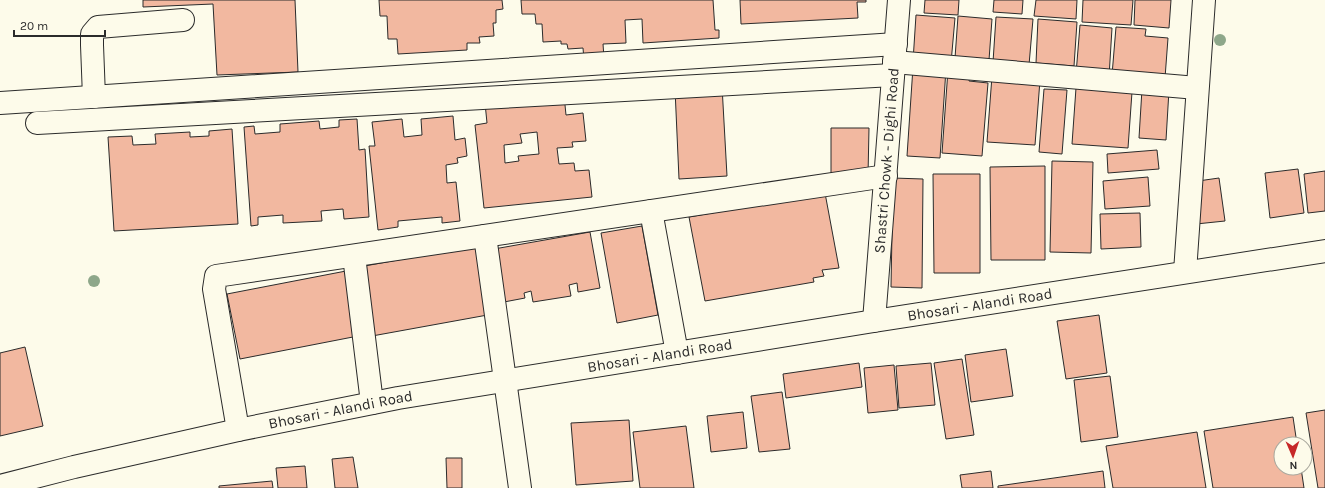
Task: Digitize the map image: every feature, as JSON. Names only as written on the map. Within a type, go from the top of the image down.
[{"type":"street","name":"Shastri Chowk - Dighi Road","points":[[874,321],[899,0]]},
{"type":"street","points":[[1185,272],[1204,0]]},
{"type":"street","points":[[94,97],[92,34],[98,27],[183,20]]},
{"type":"street","points":[[37,123],[894,60]]},
{"type":"street","points":[[0,103],[94,97],[894,60],[1198,88]]},
{"type":"street","points":[[238,430],[214,289],[216,276],[886,176]]},
{"type":"street","points":[[651,211],[677,353]]},
{"type":"street","points":[[485,236],[520,488]]},
{"type":"street","name":"Bhosari - Alandi Road","points":[[0,486],[74,467],[238,430],[372,403],[505,380],[874,321],[1325,251]]},
{"type":"street","points":[[354,256],[372,403]]},
{"type":"building","points":[[143,0],[295,0],[298,72],[217,75],[213,4],[143,7]]},
{"type":"building","points":[[379,0],[502,0],[503,9],[496,10],[496,23],[493,23],[494,36],[479,37],[480,43],[467,43],[467,50],[398,54],[397,39],[388,39],[387,16],[380,16]]},
{"type":"building","points":[[521,0],[713,0],[715,30],[719,30],[719,38],[643,43],[642,19],[625,20],[626,43],[603,44],[604,58],[584,60],[583,48],[568,49],[567,44],[561,44],[561,41],[543,42],[542,24],[536,24],[535,14],[522,14]]},
{"type":"building","points":[[740,0],[866,0],[866,2],[857,2],[858,18],[741,24]]},
{"type":"building","points":[[925,0],[959,0],[958,15],[924,13]]},
{"type":"building","points":[[994,0],[1023,0],[1022,14],[993,12]]},
{"type":"building","points":[[1036,0],[1077,0],[1076,19],[1034,16]]},
{"type":"building","points":[[1083,0],[1133,0],[1131,25],[1082,22]]},
{"type":"building","points":[[1135,0],[1171,0],[1169,28],[1134,25]]},
{"type":"building","points":[[916,15],[955,18],[951,63],[913,61]]},
{"type":"building","points":[[958,16],[992,19],[989,60],[955,58]]},
{"type":"building","points":[[996,17],[1033,19],[1029,65],[993,62]]},
{"type":"building","points":[[1038,19],[1077,22],[1074,66],[1036,63]]},
{"type":"building","points":[[1080,25],[1112,28],[1109,77],[1076,74]]},
{"type":"building","points":[[1116,27],[1146,29],[1145,36],[1168,38],[1165,78],[1112,75]]},
{"type":"building","points":[[913,67],[946,69],[940,158],[907,156]]},
{"type":"building","points":[[948,70],[970,72],[969,81],[988,83],[982,156],[942,153]]},
{"type":"building","points":[[992,76],[1040,80],[1035,145],[987,142]]},
{"type":"building","points":[[722,86],[727,176],[679,179],[675,89]]},
{"type":"building","points":[[1076,88],[1132,92],[1128,148],[1072,144]]},
{"type":"building","points":[[1044,89],[1067,90],[1062,154],[1039,152]]},
{"type":"building","points":[[1142,89],[1169,90],[1166,140],[1139,138]]},
{"type":"building","points":[[564,95],[566,115],[583,113],[586,141],[572,142],[573,147],[557,148],[559,164],[574,163],[575,171],[589,170],[592,197],[484,208],[475,125],[487,123],[485,103]],"holes":[[[537,132],[539,154],[518,156],[519,161],[505,163],[504,145],[522,143],[520,134]]]},
{"type":"building","points":[[453,116],[455,140],[465,138],[467,156],[457,158],[458,163],[446,165],[447,183],[456,182],[460,221],[442,223],[442,217],[398,221],[398,227],[378,230],[369,146],[375,146],[372,122],[402,119],[404,137],[422,135],[421,119]]},
{"type":"building","points":[[357,119],[359,150],[365,149],[369,217],[344,219],[343,209],[321,211],[322,221],[283,223],[283,215],[258,217],[258,225],[251,226],[244,127],[254,126],[255,134],[280,132],[280,124],[319,121],[320,129],[339,127],[339,120]]},
{"type":"building","points":[[831,128],[869,128],[868,176],[831,176]]},
{"type":"building","points":[[232,129],[238,224],[114,231],[108,137],[132,136],[133,145],[156,144],[155,134],[190,132],[190,137],[209,136],[209,131]]},
{"type":"building","points":[[1157,150],[1159,169],[1108,173],[1107,154]]},
{"type":"building","points":[[1052,161],[1093,162],[1091,253],[1050,252]]},
{"type":"building","points":[[1045,166],[1045,260],[991,260],[990,167]]},
{"type":"building","points":[[1298,169],[1304,213],[1270,218],[1265,173]]},
{"type":"building","points":[[1325,171],[1325,211],[1308,213],[1304,174]]},
{"type":"building","points":[[933,174],[980,174],[980,273],[934,273]]},
{"type":"building","points":[[1148,177],[1150,206],[1105,209],[1103,181]]},
{"type":"building","points":[[893,178],[923,179],[922,288],[891,287]]},
{"type":"building","points":[[1219,178],[1225,221],[1196,224],[1191,182]]},
{"type":"building","points":[[825,193],[839,268],[822,270],[824,276],[813,278],[814,282],[705,301],[689,217]]},
{"type":"building","points":[[1140,213],[1141,247],[1101,249],[1100,214]]},
{"type":"building","points":[[642,226],[658,315],[617,323],[601,233]]},
{"type":"building","points":[[590,232],[600,288],[578,292],[577,283],[569,285],[571,296],[533,302],[531,291],[524,293],[525,298],[504,302],[494,249]]},
{"type":"building","points":[[481,245],[493,314],[372,336],[359,267]]},
{"type":"building","points":[[346,271],[358,336],[240,359],[227,294]]},
{"type":"building","points":[[1099,315],[1107,373],[1066,379],[1057,321]]},
{"type":"building","points":[[25,347],[43,426],[0,436],[0,353]]},
{"type":"building","points":[[1006,349],[1013,396],[971,402],[965,355]]},
{"type":"building","points":[[962,359],[974,435],[946,439],[934,363]]},
{"type":"building","points":[[859,363],[862,387],[786,398],[783,374]]},
{"type":"building","points":[[931,363],[935,405],[899,408],[896,366]]},
{"type":"building","points":[[894,365],[898,410],[868,413],[864,368]]},
{"type":"building","points":[[1110,376],[1118,437],[1081,442],[1074,380]]},
{"type":"building","points":[[782,392],[790,449],[759,452],[751,396]]},
{"type":"building","points":[[1325,410],[1325,488],[1318,488],[1313,457],[1313,436],[1310,436],[1306,413]]},
{"type":"building","points":[[743,412],[747,448],[711,452],[707,416]]},
{"type":"building","points":[[1293,417],[1296,436],[1273,436],[1273,476],[1302,476],[1304,488],[1213,488],[1204,431]]},
{"type":"building","points":[[629,420],[633,481],[576,485],[571,423]]},
{"type":"building","points":[[686,426],[694,488],[640,488],[633,432]]},
{"type":"building","points":[[1197,432],[1206,488],[1113,488],[1106,446]]},
{"type":"building","points":[[353,457],[358,488],[335,488],[332,459]]},
{"type":"building","points":[[446,458],[462,458],[462,488],[447,488]]},
{"type":"building","points":[[305,466],[307,488],[278,488],[276,468]]},
{"type":"building","points":[[991,471],[993,488],[962,488],[960,475]]},
{"type":"building","points":[[1103,471],[1105,488],[998,488],[998,486]]},
{"type":"building","points":[[272,481],[273,488],[219,488],[219,486]]}]
